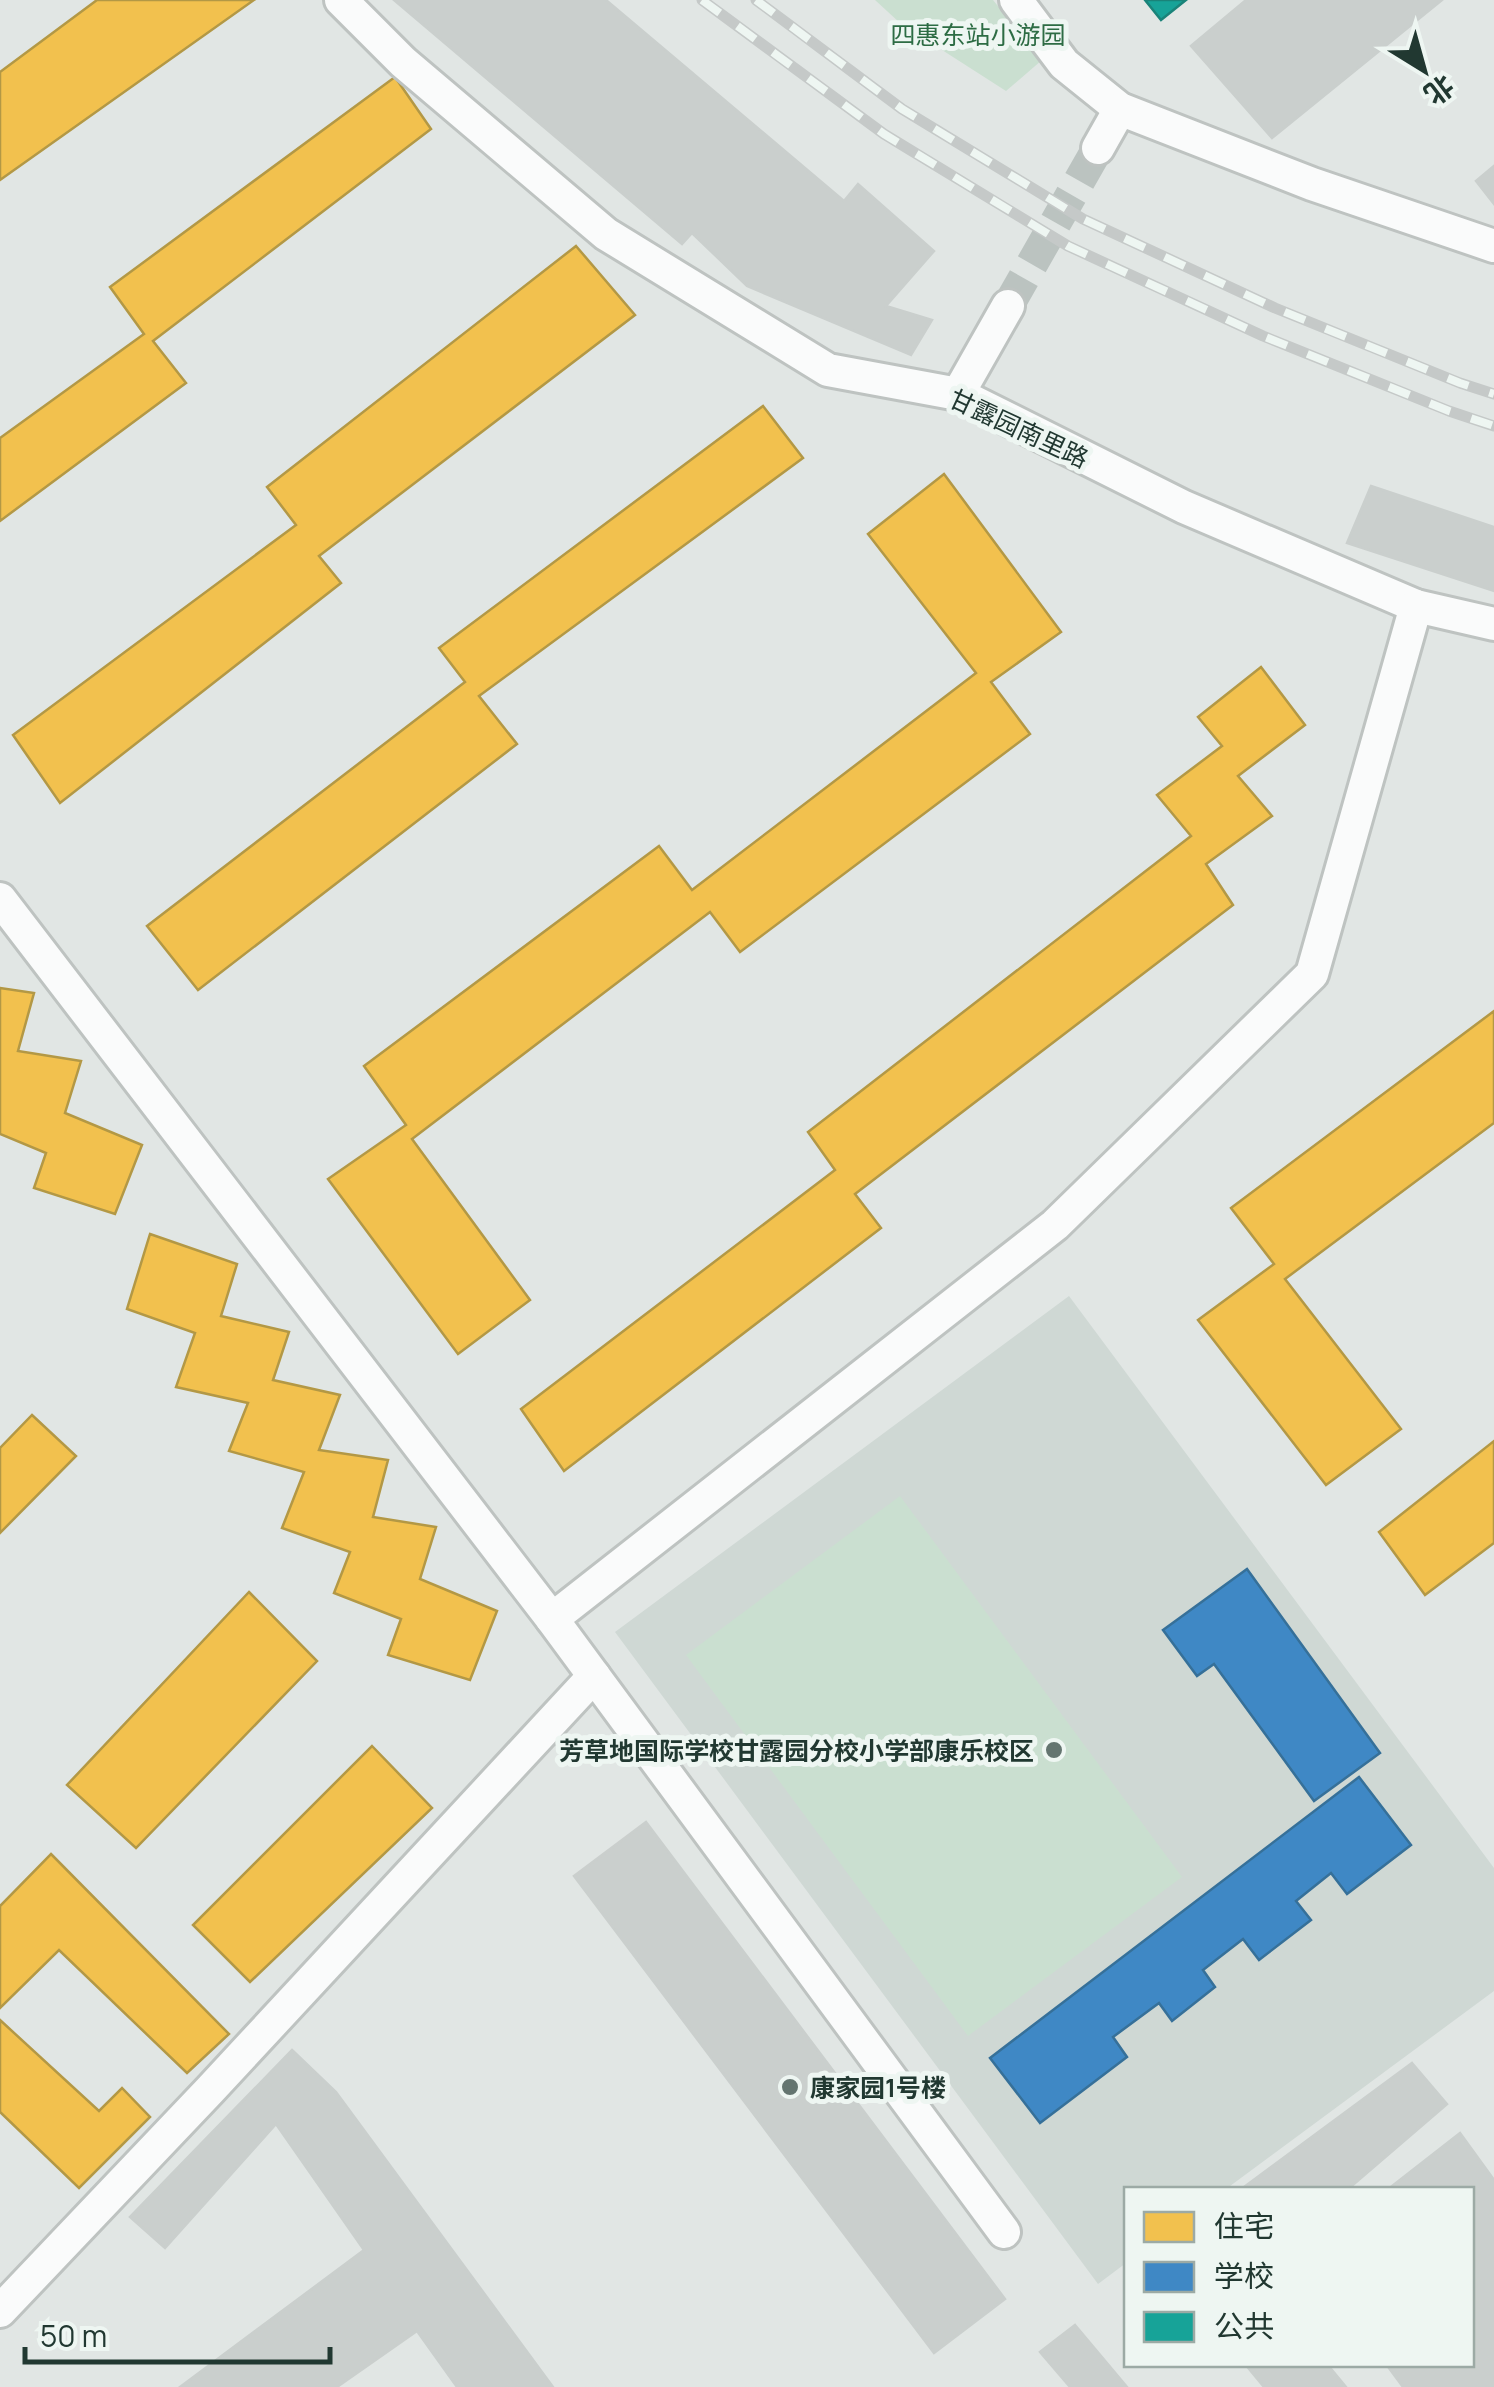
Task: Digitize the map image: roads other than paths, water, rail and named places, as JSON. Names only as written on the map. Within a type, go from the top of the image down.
[{"type":"street","name":"甘露园南里路","points":[[341,0],[402,62],[606,234],[828,370],[958,394],[1184,508],[1416,606],[1494,624]]},
{"type":"street","points":[[1016,0],[1064,64],[1120,110],[1312,184],[1494,246]]},
{"type":"street","points":[[1098,148],[1120,110]]},
{"type":"street","points":[[958,394],[1008,306]]},
{"type":"street","points":[[552,1619],[1055,1225],[1312,974],[1416,606]]},
{"type":"street","points":[[0,899],[552,1619],[1004,2232]]},
{"type":"street","points":[[0,2312],[594,1676]]},
{"type":"tunnel","points":[[1008,306],[1098,148]]},
{"type":"railway","points":[[702,0],[884,134],[1068,246],[1263,336],[1494,426]]},
{"type":"railway","points":[[756,0],[902,109],[1083,219],[1275,308],[1494,394]]},
{"type":"place","name":"芳草地国际学校甘露园分校小学部康乐校区","points":[[1054,1750]]},
{"type":"place","name":"康家园1号楼","points":[[790,2087]]},
{"type":"park label","name":"四惠东站小游园","points":[[978,34]]}]
